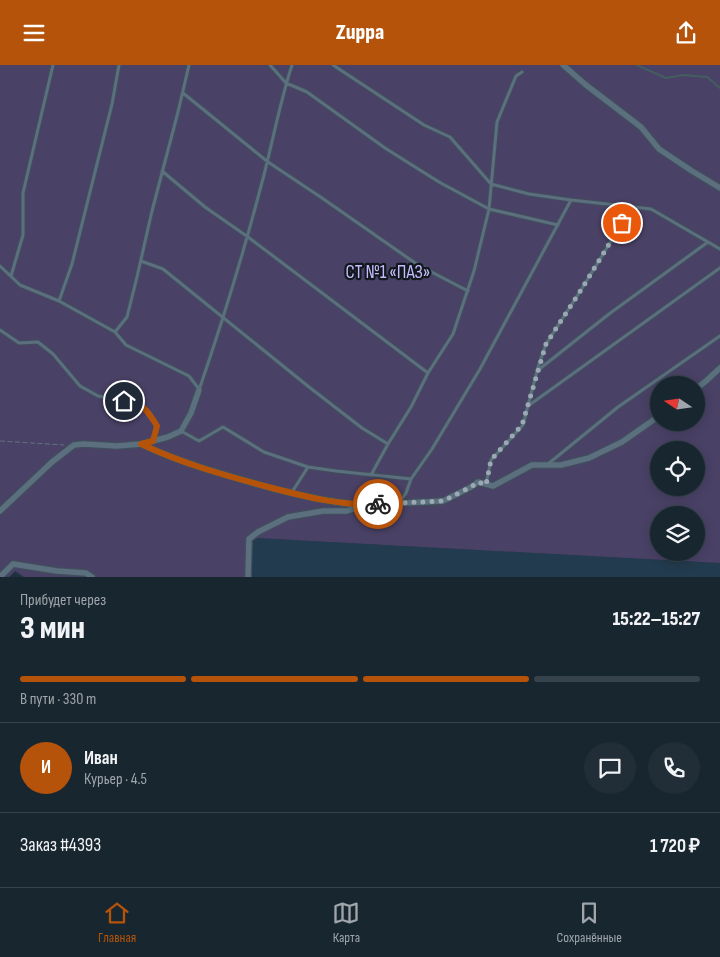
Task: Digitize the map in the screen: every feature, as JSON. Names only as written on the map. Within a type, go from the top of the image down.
[{"type":"street","points":[[563,65],[641,127],[659,149],[720,188]]},
{"type":"street","points":[[705,382],[720,368]]},
{"type":"street","points":[[0,511],[52,462],[74,445],[117,446],[141,444],[168,437],[181,431],[191,413],[199,390]]},
{"type":"street","points":[[141,444],[204,470],[292,493],[341,503],[365,505],[443,501],[478,482],[493,486],[532,465],[561,465],[589,458],[622,442],[650,422]]},
{"type":"street","points":[[248,577],[249,539],[258,532],[288,517],[323,511],[347,511],[365,505]]},
{"type":"street","points":[[0,577],[12,564],[57,571],[86,573],[92,577]]},
{"type":"lane","points":[[11,276],[24,235],[23,193],[53,65]]},
{"type":"lane","points":[[59,301],[72,264],[112,104],[119,65]]},
{"type":"lane","points":[[114,332],[127,317],[189,65]]},
{"type":"lane","points":[[270,65],[286,83],[306,92],[386,148],[439,182],[489,209],[558,225]]},
{"type":"lane","points":[[199,390],[248,237],[292,65]]},
{"type":"lane","points":[[333,65],[424,125],[450,137],[491,184],[529,194],[651,209],[720,249]]},
{"type":"lane","points":[[370,475],[411,407],[428,373],[453,334],[474,271],[489,209],[497,122],[516,76],[522,72]]},
{"type":"lane","points":[[182,93],[268,162],[418,265],[468,291]]},
{"type":"lane","points":[[162,171],[205,207],[248,237],[428,373]]},
{"type":"lane","points":[[398,503],[406,493],[411,479],[432,449],[480,369],[571,200]]},
{"type":"lane","points":[[486,485],[491,460],[522,425],[546,344],[632,207]]},
{"type":"lane","points":[[537,371],[609,314],[708,242]]},
{"type":"lane","points":[[141,261],[163,269],[362,428],[388,444]]},
{"type":"lane","points":[[0,266],[20,285],[59,301],[114,332],[126,345],[189,376],[199,390]]},
{"type":"lane","points":[[528,406],[720,268]]},
{"type":"lane","points":[[0,330],[19,343],[38,342],[53,353],[80,386],[98,396],[136,402],[149,413],[157,426],[153,441]]},
{"type":"lane","points":[[548,465],[618,407],[720,336]]},
{"type":"lane","points":[[181,431],[198,441],[223,427],[264,452],[308,467],[411,479]]},
{"type":"lane","points":[[292,493],[308,467]]},
{"type":"path","points":[[0,441],[74,445]]},
{"type":"shaded area","points":[[257,538],[650,559],[650,561],[720,563],[720,577],[251,577],[252,542]]},
{"type":"green space","name":"СТ №1 «ПАЗ»","points":[[0,65],[720,65],[720,563],[683,561],[705,561],[705,506],[650,506],[650,559],[257,538],[252,542],[251,577],[24,577],[15,571],[9,577],[0,577]]},
{"type":"waterway","points":[[637,65],[666,78],[683,75],[707,77],[720,88]]},
{"type":"way so far","points":[[378,504],[443,501],[478,482],[486,485],[491,460],[522,425],[546,344],[622,223]]},
{"type":"route","points":[[124,401],[136,402],[149,413],[157,426],[153,441],[141,444],[165,455],[204,470],[303,496],[341,503],[378,504]]}]
